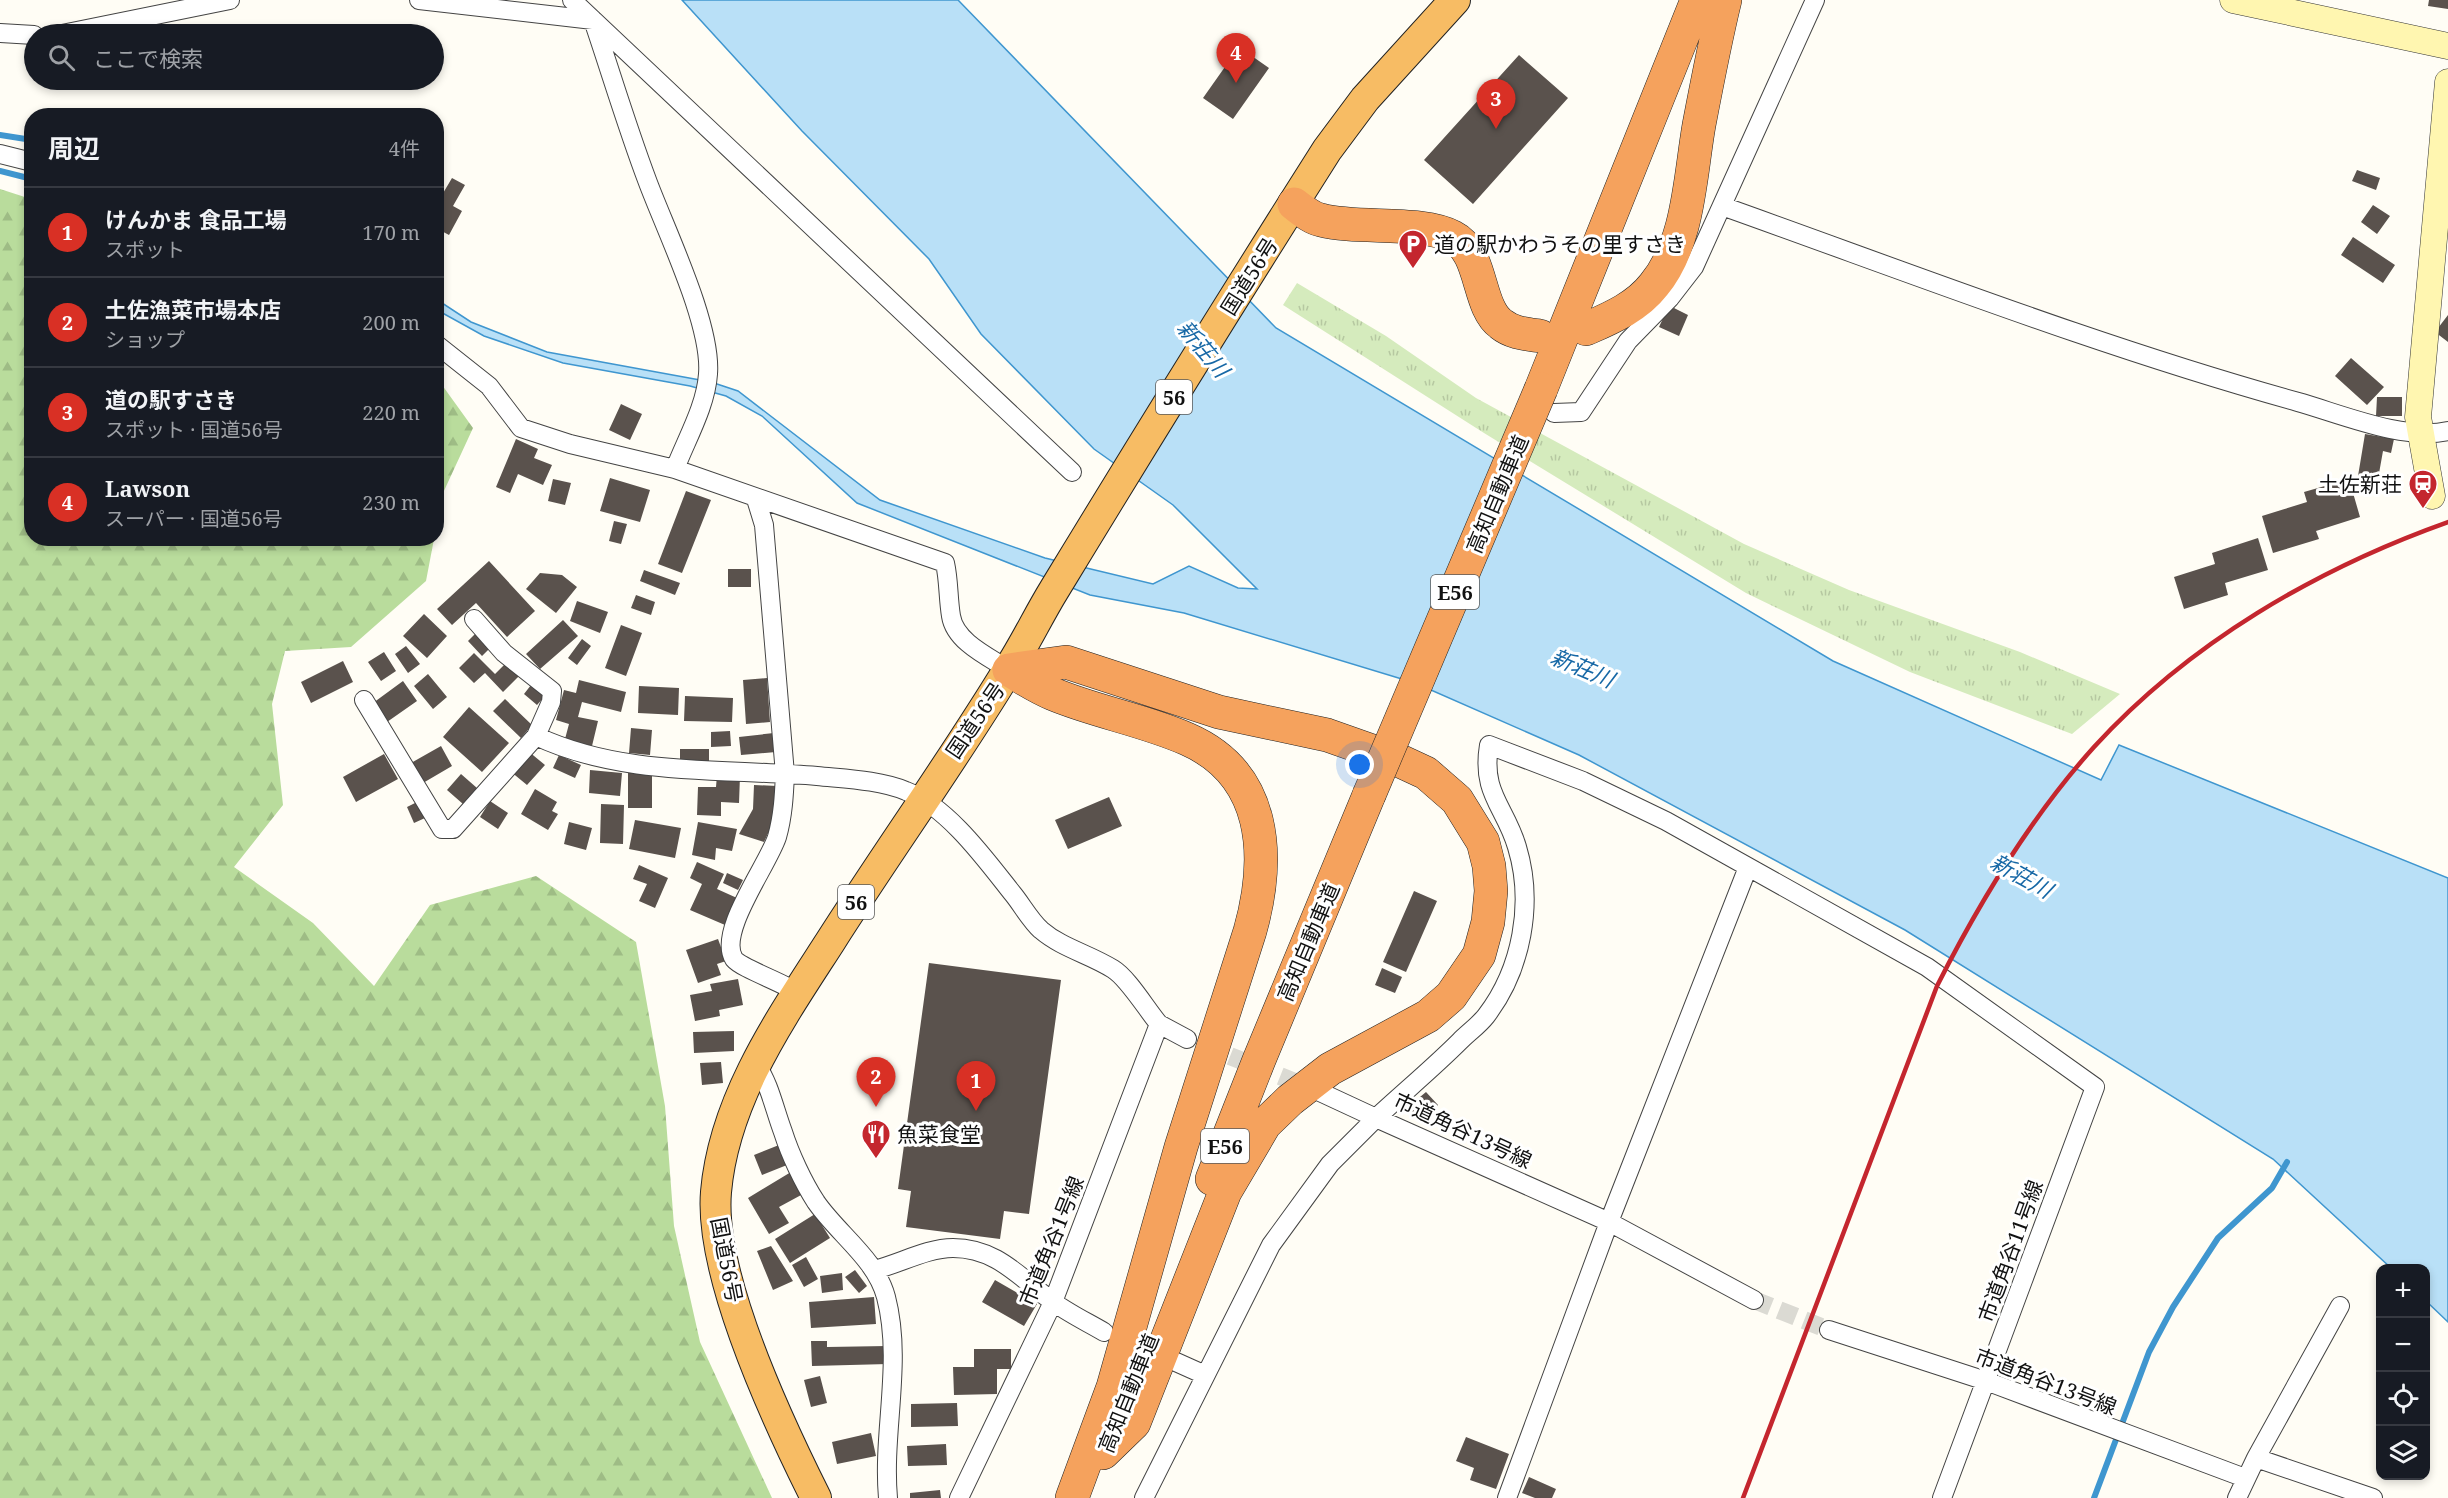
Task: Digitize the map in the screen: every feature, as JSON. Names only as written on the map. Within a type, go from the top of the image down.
[{"type":"highway","name":"E56","points":[[1547,401],[1697,0]]},
{"type":"highway","points":[[1586,329],[1617,315],[1640,300],[1666,269],[1678,239],[1710,61],[1725,0]]},
{"type":"highway","name":"国道56号","points":[[816,1498],[758,1370],[737,1312],[717,1227],[716,1195],[724,1145],[743,1088],[798,993],[1009,670],[1055,587],[1293,205],[1355,112],[1443,4]]},
{"type":"highway","points":[[1293,205],[1321,220],[1425,230],[1454,237],[1473,261],[1490,308],[1499,323],[1518,333],[1540,336]]},
{"type":"highway","name":"高知自動車道","points":[[1083,1498],[1259,1060],[1369,795],[1547,401]]},
{"type":"highway","points":[[1009,670],[1066,662],[1219,712],[1327,735],[1398,760],[1426,773],[1457,800],[1483,842],[1489,866],[1491,891],[1488,922],[1479,955],[1451,996],[1428,1016],[1330,1069],[1290,1100],[1265,1124],[1225,1192],[1134,1423],[1103,1453]]},
{"type":"highway","points":[[1009,670],[1052,694],[1153,726],[1207,750],[1233,773],[1250,801],[1258,825],[1261,852],[1258,904],[1181,1148],[1113,1387],[1072,1498]]},
{"type":"main road","points":[[2233,0],[2284,6],[2448,46]]},
{"type":"main road","points":[[2432,496],[2418,417],[2448,82]]},
{"type":"street","points":[[111,24],[230,0]]},
{"type":"street","points":[[419,0],[593,20]]},
{"type":"street","points":[[572,0],[1072,472]]},
{"type":"street","points":[[1547,401],[1581,412],[1628,341],[1670,298],[1694,267],[1815,0]]},
{"type":"street","points":[[593,20],[646,179],[687,283],[706,345],[708,374],[704,395],[675,469]]},
{"type":"street","points":[[0,33],[24,34]]},
{"type":"street","points":[[0,154],[24,160]]},
{"type":"street","points":[[1722,206],[2155,361],[2365,422],[2420,434],[2448,431]]},
{"type":"street","points":[[444,350],[489,386],[521,428],[570,444],[675,469],[756,500],[945,563],[951,615],[957,631],[968,642],[1009,670]]},
{"type":"street","points":[[756,500],[764,525],[785,774],[783,811],[776,840],[730,939],[735,959],[741,965],[783,982],[798,993]]},
{"type":"street","points":[[364,700],[442,829],[453,829],[521,749],[536,736],[551,702],[552,691],[504,653],[474,619]]},
{"type":"street","points":[[536,736],[563,749],[611,761],[682,770],[785,774],[858,780],[905,790],[923,799],[938,811],[985,858],[1040,929],[1083,956],[1115,970],[1159,1024],[1187,1039]]},
{"type":"street","name":"市道角谷13号線","points":[[1748,867],[1666,821],[1604,791],[1489,745],[1486,764],[1489,788],[1514,835],[1524,870],[1526,909],[1520,944],[1506,980],[1486,1016],[1376,1118],[1609,1222],[1754,1300]]},
{"type":"street","points":[[1507,1498],[1609,1222],[1748,867]]},
{"type":"street","name":"市道角谷11号線","points":[[1748,867],[1927,967],[2096,1087],[1942,1498]]},
{"type":"street","name":"市道角谷1号線","points":[[959,1498],[1053,1302],[1159,1024]]},
{"type":"street","points":[[756,1064],[767,1081],[783,1134],[815,1201],[874,1270],[886,1296],[891,1324],[888,1498]]},
{"type":"street","points":[[1144,1498],[1271,1245],[1330,1164],[1376,1118],[1320,1092]]},
{"type":"street","points":[[874,1270],[933,1251],[953,1248],[976,1251],[1010,1266],[1053,1302],[1104,1332]]},
{"type":"street","points":[[2237,1498],[2245,1478],[2340,1306]]},
{"type":"street","name":"市道角谷13号線","points":[[1830,1330],[1986,1381],[2245,1478]]},
{"type":"street","points":[[1176,1362],[1205,1375]]},
{"type":"street","points":[[2256,1458],[2373,1498]]},
{"type":"green space","points":[[0,189],[24,197],[24,546],[433,546],[426,581],[351,647],[285,651],[272,704],[283,805],[234,867],[313,923],[374,986],[430,905],[536,876],[636,942],[665,1106],[674,1226],[700,1342],[772,1498],[0,1498]]},
{"type":"green space","points":[[1297,283],[1386,336],[1476,398],[1744,544],[1849,590],[2020,652],[2120,694],[2072,734],[1910,672],[1746,593],[1484,433],[1283,305]]},
{"type":"green space","points":[[444,388],[473,428],[444,491]]},
{"type":"water","name":"新荘川","points":[[682,0],[958,0],[1276,328],[1833,661],[2101,780],[2119,745],[2448,878],[2448,1322],[2430,1305],[2430,1264],[2387,1264],[2273,1159],[1905,930],[1579,755],[1415,683],[1184,613],[1090,595],[857,503],[762,416],[726,396],[690,386],[563,363],[484,336],[444,314],[444,304],[471,322],[547,352],[711,382],[738,391],[880,500],[1045,558],[1153,584],[1189,566],[1238,588],[1257,589],[1173,505],[1094,449],[981,334],[929,259],[802,131]]},
{"type":"building","points":[[2429,0],[2448,0],[2448,9],[2428,6]]},
{"type":"building","points":[[1239,47],[1269,68],[1233,119],[1203,98]]},
{"type":"building","points":[[1519,55],[1568,98],[1473,204],[1424,160]]},
{"type":"building","points":[[2357,170],[2380,178],[2376,190],[2352,181]]},
{"type":"building","points":[[452,178],[465,185],[453,206],[462,211],[449,235],[444,232],[444,192]]},
{"type":"building","points":[[2373,205],[2390,216],[2377,234],[2361,222]]},
{"type":"building","points":[[2353,237],[2395,265],[2383,283],[2341,255]]},
{"type":"building","points":[[1674,308],[1688,315],[1679,336],[1659,327],[1666,312]]},
{"type":"building","points":[[2448,315],[2448,342],[2435,332]]},
{"type":"building","points":[[2351,358],[2384,387],[2367,405],[2335,376]]},
{"type":"building","points":[[2377,397],[2402,397],[2402,416],[2376,416]]},
{"type":"building","points":[[621,404],[642,414],[630,440],[609,430]]},
{"type":"building","points":[[2365,434],[2394,439],[2391,453],[2383,451],[2378,479],[2358,476]]},
{"type":"building","points":[[516,439],[538,449],[534,458],[552,465],[543,485],[518,474],[510,493],[496,487]]},
{"type":"building","points":[[610,478],[650,490],[640,522],[600,511]]},
{"type":"building","points":[[553,479],[571,483],[565,505],[548,501]]},
{"type":"building","points":[[2349,479],[2360,517],[2316,531],[2319,539],[2273,553],[2262,516],[2307,502],[2304,492]]},
{"type":"building","points":[[686,491],[711,500],[682,573],[658,564]]},
{"type":"building","points":[[614,521],[627,524],[621,544],[609,541]]},
{"type":"building","points":[[2258,538],[2268,570],[2225,583],[2228,595],[2184,609],[2174,577],[2215,564],[2212,553]]},
{"type":"building","points":[[489,561],[535,611],[507,637],[476,603],[452,625],[437,609]]},
{"type":"building","points":[[728,569],[751,569],[751,587],[728,587]]},
{"type":"building","points":[[644,570],[680,583],[675,595],[640,581]]},
{"type":"building","points":[[540,573],[562,575],[577,587],[556,613],[526,589]]},
{"type":"building","points":[[636,595],[655,602],[651,615],[631,608]]},
{"type":"building","points":[[577,601],[608,612],[600,633],[570,621]]},
{"type":"building","points":[[424,614],[447,636],[427,658],[403,636]]},
{"type":"building","points":[[563,620],[578,636],[540,669],[526,654]]},
{"type":"building","points":[[621,625],[642,633],[626,676],[605,668]]},
{"type":"building","points":[[476,633],[491,647],[482,656],[468,641]]},
{"type":"building","points":[[582,639],[591,646],[577,665],[568,658]]},
{"type":"building","points":[[406,646],[420,664],[408,673],[395,654]]},
{"type":"building","points":[[384,652],[396,671],[381,681],[368,662]]},
{"type":"building","points":[[474,653],[495,674],[506,663],[519,676],[503,692],[485,673],[474,683],[459,668]]},
{"type":"building","points":[[343,661],[353,682],[311,703],[301,682]]},
{"type":"building","points":[[428,674],[447,697],[433,709],[414,686]]},
{"type":"building","points":[[767,678],[770,722],[746,724],[743,680]]},
{"type":"building","points":[[579,680],[626,692],[621,712],[582,702],[578,717],[598,721],[592,746],[565,739],[569,724],[556,720],[564,690],[576,693]]},
{"type":"building","points":[[403,681],[417,701],[387,722],[373,703]]},
{"type":"building","points":[[531,685],[545,696],[537,705],[524,694]]},
{"type":"building","points":[[639,686],[679,688],[678,715],[638,713]]},
{"type":"building","points":[[685,696],[733,698],[732,722],[684,721]]},
{"type":"building","points":[[505,699],[532,725],[521,738],[493,711]]},
{"type":"building","points":[[469,707],[509,743],[482,772],[443,737]]},
{"type":"building","points":[[631,728],[652,730],[650,755],[629,753]]},
{"type":"building","points":[[730,731],[731,746],[711,747],[711,732]]},
{"type":"building","points":[[774,733],[776,752],[741,755],[739,737]]},
{"type":"building","points":[[441,746],[452,766],[423,783],[411,763]]},
{"type":"building","points":[[680,749],[709,749],[709,761],[680,761]]},
{"type":"building","points":[[528,751],[545,765],[527,785],[510,771]]},
{"type":"building","points":[[384,754],[398,779],[356,802],[343,777]]},
{"type":"building","points":[[559,755],[581,765],[575,778],[553,768]]},
{"type":"building","points":[[590,770],[622,773],[620,796],[589,793]]},
{"type":"building","points":[[628,770],[652,770],[652,808],[628,808]]},
{"type":"building","points":[[461,774],[477,788],[463,804],[447,790]]},
{"type":"building","points":[[717,775],[740,776],[739,803],[721,802],[721,816],[697,815],[698,787],[716,787]]},
{"type":"building","points":[[754,785],[777,786],[776,816],[764,842],[739,834],[753,809]]},
{"type":"building","points":[[535,789],[557,802],[552,811],[558,814],[548,830],[521,814]]},
{"type":"building","points":[[1109,797],[1122,826],[1068,849],[1055,820]]},
{"type":"building","points":[[490,801],[508,813],[498,829],[480,817]]},
{"type":"building","points":[[417,802],[425,818],[414,823],[407,807]]},
{"type":"building","points":[[601,804],[624,805],[623,844],[600,843]]},
{"type":"building","points":[[635,820],[681,828],[675,858],[629,849]]},
{"type":"building","points":[[569,822],[592,828],[586,850],[564,844]]},
{"type":"building","points":[[698,822],[737,829],[732,851],[716,848],[715,860],[692,855]]},
{"type":"building","points":[[697,862],[724,874],[717,889],[737,898],[725,925],[690,910],[702,884],[690,878]]},
{"type":"building","points":[[639,865],[668,878],[655,908],[639,901],[647,884],[633,879]]},
{"type":"building","points":[[727,873],[743,880],[738,890],[723,883]]},
{"type":"building","points":[[1414,891],[1437,901],[1406,972],[1383,962]]},
{"type":"building","points":[[718,939],[726,961],[717,964],[721,975],[698,983],[686,950]]},
{"type":"building","points":[[929,963],[1061,980],[1029,1214],[1004,1211],[1000,1239],[906,1227],[911,1191],[898,1189]]},
{"type":"building","points":[[1382,968],[1402,977],[1395,993],[1375,985]]},
{"type":"building","points":[[738,979],[743,1005],[719,1010],[720,1016],[695,1021],[690,995],[712,991],[710,984]]},
{"type":"building","points":[[734,1031],[734,1051],[694,1053],[693,1032]]},
{"type":"building","points":[[721,1062],[723,1083],[702,1085],[700,1063]]},
{"type":"building","points":[[1426,1092],[1438,1105],[1420,1121],[1408,1107]]},
{"type":"building","points":[[779,1145],[787,1165],[762,1175],[754,1155]]},
{"type":"building","points":[[791,1172],[803,1194],[779,1207],[789,1223],[769,1234],[748,1198]]},
{"type":"building","points":[[815,1214],[830,1238],[790,1263],[775,1239]]},
{"type":"building","points":[[771,1246],[793,1281],[773,1290],[757,1251]]},
{"type":"building","points":[[806,1257],[818,1279],[804,1287],[792,1265]]},
{"type":"building","points":[[855,1270],[867,1286],[859,1293],[845,1277]]},
{"type":"building","points":[[842,1273],[843,1290],[822,1293],[820,1276]]},
{"type":"building","points":[[995,1280],[1037,1304],[1024,1326],[982,1302]]},
{"type":"building","points":[[874,1297],[876,1324],[811,1328],[809,1302]]},
{"type":"building","points":[[811,1341],[827,1341],[827,1347],[887,1346],[888,1364],[812,1366]]},
{"type":"building","points":[[974,1349],[1011,1349],[1011,1369],[997,1369],[997,1394],[954,1395],[953,1367],[974,1367]]},
{"type":"building","points":[[820,1376],[827,1403],[811,1407],[804,1380]]},
{"type":"building","points":[[957,1403],[958,1426],[911,1427],[911,1404]]},
{"type":"building","points":[[871,1433],[876,1456],[837,1464],[832,1442]]},
{"type":"building","points":[[1466,1437],[1509,1454],[1496,1489],[1470,1480],[1474,1468],[1456,1461]]},
{"type":"building","points":[[946,1444],[947,1465],[908,1466],[907,1446]]},
{"type":"building","points":[[1529,1477],[1556,1489],[1552,1498],[1535,1498],[1522,1493]]},
{"type":"building","points":[[940,1490],[941,1498],[910,1498],[910,1493]]},
{"type":"waterway","points":[[0,135],[24,139]]},
{"type":"waterway","points":[[0,171],[24,177]]},
{"type":"waterway","points":[[2094,1498],[2149,1352],[2173,1307],[2218,1238],[2272,1188],[2287,1162]]},
{"type":"tunnel","points":[[1205,1046],[1310,1088]]},
{"type":"tunnel","points":[[1754,1300],[1829,1330]]},
{"type":"railway","points":[[1743,1498],[1937,986],[1989,892],[2028,831],[2071,774],[2131,709],[2213,642],[2303,586],[2350,562],[2448,522]]},
{"type":"place","name":"Lawson","points":[[1236,83]]},
{"type":"place","name":"道の駅すさき","points":[[1496,129]]},
{"type":"place","name":"道の駅かわうその里すさき","points":[[1413,270]]},
{"type":"place","name":"土佐新荘","points":[[2423,510]]},
{"type":"place","name":"土佐漁菜市場本店","points":[[876,1107]]},
{"type":"place","name":"けんかま 食品工場","points":[[976,1111]]},
{"type":"place","name":"魚菜食堂","points":[[876,1160]]}]
